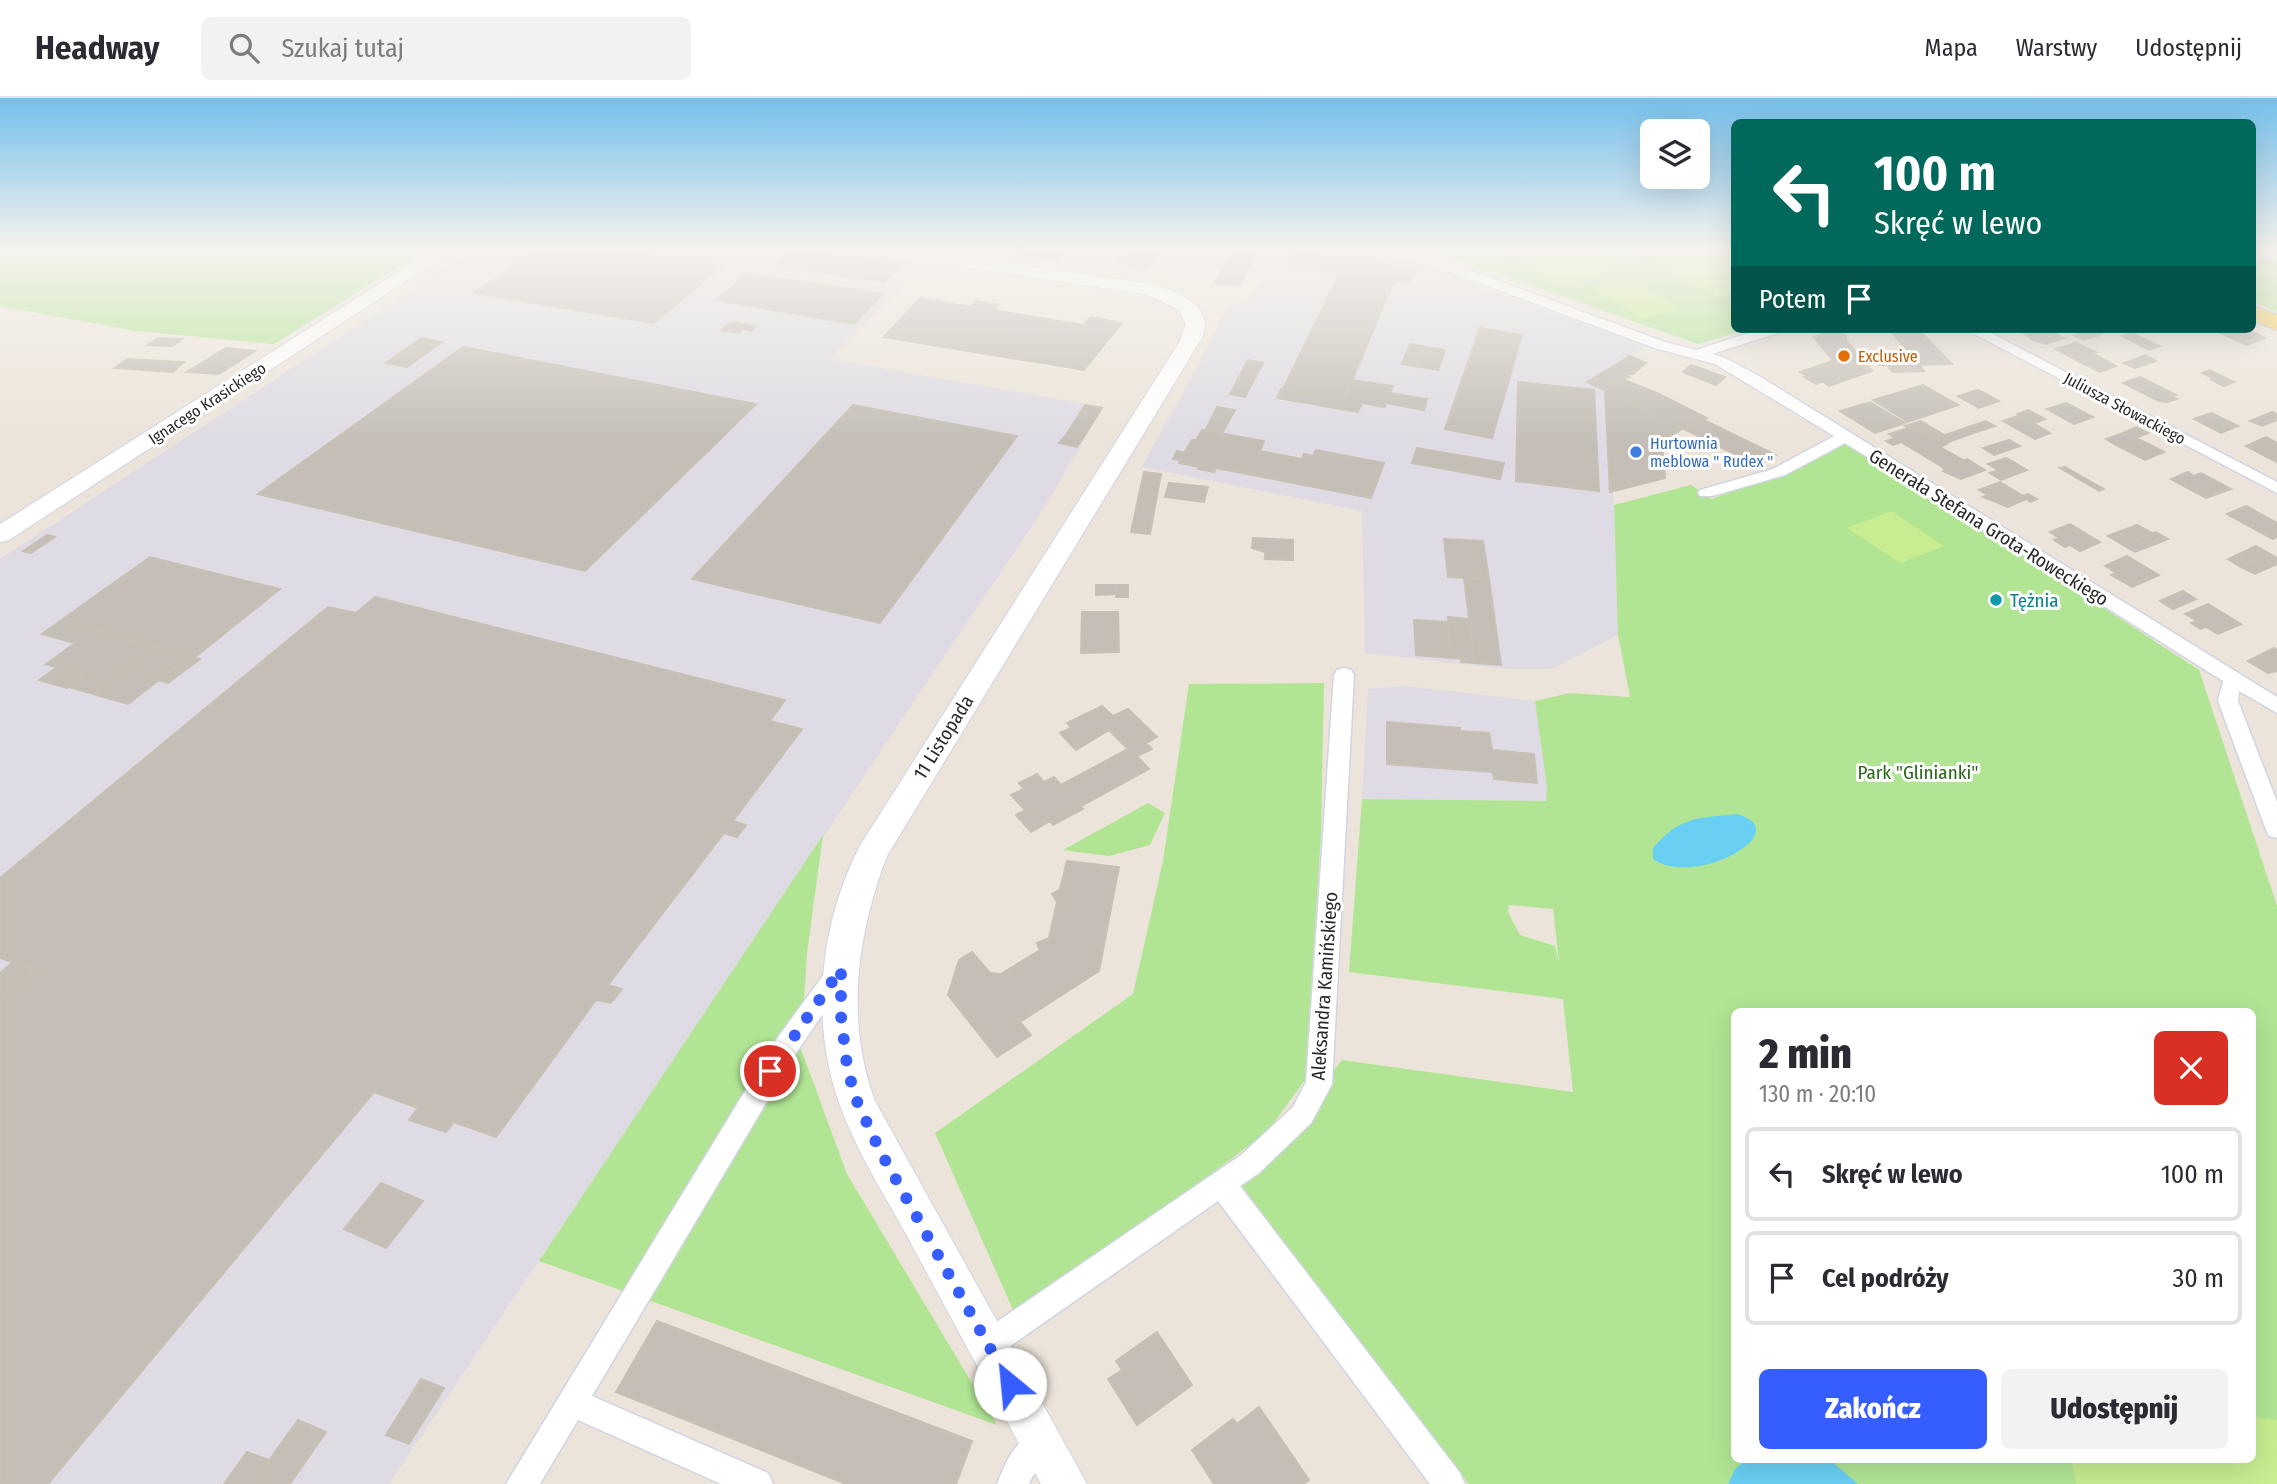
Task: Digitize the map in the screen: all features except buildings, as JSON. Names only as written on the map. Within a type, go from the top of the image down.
[{"type":"main road","points":[[2256,314],[2277,323]]},
{"type":"street","name":"Ignacego Krasickiego","points":[[0,535],[347,313]]},
{"type":"street","name":"11 Listopada","points":[[1065,1484],[880,1151],[855,1097],[847,1066],[841,1016],[841,969],[846,930],[858,887],[872,853],[1196,326],[1192,313]]},
{"type":"street","name":"Generała Stefana Grota-Roweckiego","points":[[1573,313],[1660,345],[1720,361],[1754,379],[2277,706]]},
{"type":"street","points":[[1698,354],[1764,333]]},
{"type":"street","name":"Juliusza Słowackiego","points":[[1980,333],[2277,488]]},
{"type":"street","points":[[1706,493],[1780,472],[1846,436]]},
{"type":"street","name":"Aleksandra Kamińskiego","points":[[989,1344],[1221,1183],[1279,1139],[1302,1115],[1319,1084],[1344,675]]},
{"type":"street","points":[[2236,682],[2230,686],[2228,701],[2277,830]]},
{"type":"street","points":[[522,1484],[785,1048],[841,969]]},
{"type":"street","points":[[1221,1183],[1448,1484]]},
{"type":"street","points":[[571,1402],[757,1484]]},
{"type":"street","points":[[1013,1484],[1022,1461],[1042,1444]]},
{"type":"shaded area","points":[[377,313],[876,313],[830,359],[1103,407],[1042,511],[389,1484],[0,1484],[0,559]]},
{"type":"shaded area","points":[[1224,313],[1552,313],[1646,346],[1588,381],[1604,391],[1614,505],[1618,635],[1551,669],[1507,669],[1365,653],[1362,511],[1142,467]]},
{"type":"shaded area","points":[[1405,686],[1535,701],[1549,801],[1362,799],[1368,689]]},
{"type":"green space","points":[[36,313],[324,313],[274,344],[136,331]]},
{"type":"green space","points":[[1609,313],[1731,313],[1731,333],[1736,333],[1698,344]]},
{"type":"green space","points":[[1632,313],[1664,313],[1643,319]]},
{"type":"green space","name":"Park \"Glinianki\"","points":[[1847,441],[2199,670],[2277,906],[2277,1484],[1469,1484],[1236,1189],[1342,1060],[1573,1092],[1563,999],[1349,972],[1362,799],[1546,801],[1547,787],[1535,701],[1570,693],[1630,697],[1618,635],[1614,505],[1691,485],[1711,499],[1808,464]],"holes":[[[1509,905],[1553,909],[1559,962],[1555,946],[1520,935],[1508,912]]]},
{"type":"green space","points":[[1891,511],[1944,546],[1900,563],[1847,528]]},
{"type":"green space","points":[[1324,683],[1321,835],[1305,1080],[1267,1132],[1017,1319],[935,1133],[1133,994],[1163,861],[1189,684]]},
{"type":"green space","points":[[1148,803],[1165,813],[1150,845],[1109,856],[1063,850]]},
{"type":"green space","points":[[823,835],[807,953],[801,1049],[847,1174],[997,1425],[539,1261]]},
{"type":"green space","points":[[2256,1417],[2277,1420],[2277,1484],[2077,1484],[2071,1463],[2256,1463]]},
{"type":"water","points":[[1737,814],[1753,822],[1756,832],[1748,844],[1734,854],[1692,867],[1671,866],[1653,859],[1653,848],[1681,824],[1701,818]]},
{"type":"water","points":[[1742,1463],[1834,1463],[1858,1484],[1728,1484],[1735,1469]]},
{"type":"place","name":"Exclusive","points":[[1844,356]]},
{"type":"place","name":"Hurtownia meblowa \" Rudex \"","points":[[1636,452]]},
{"type":"place","name":"Tężnia","points":[[1996,600]]},
{"type":"route","points":[[770,1071],[841,969],[841,1016],[847,1066],[855,1097],[880,1151],[1010,1384]]}]
